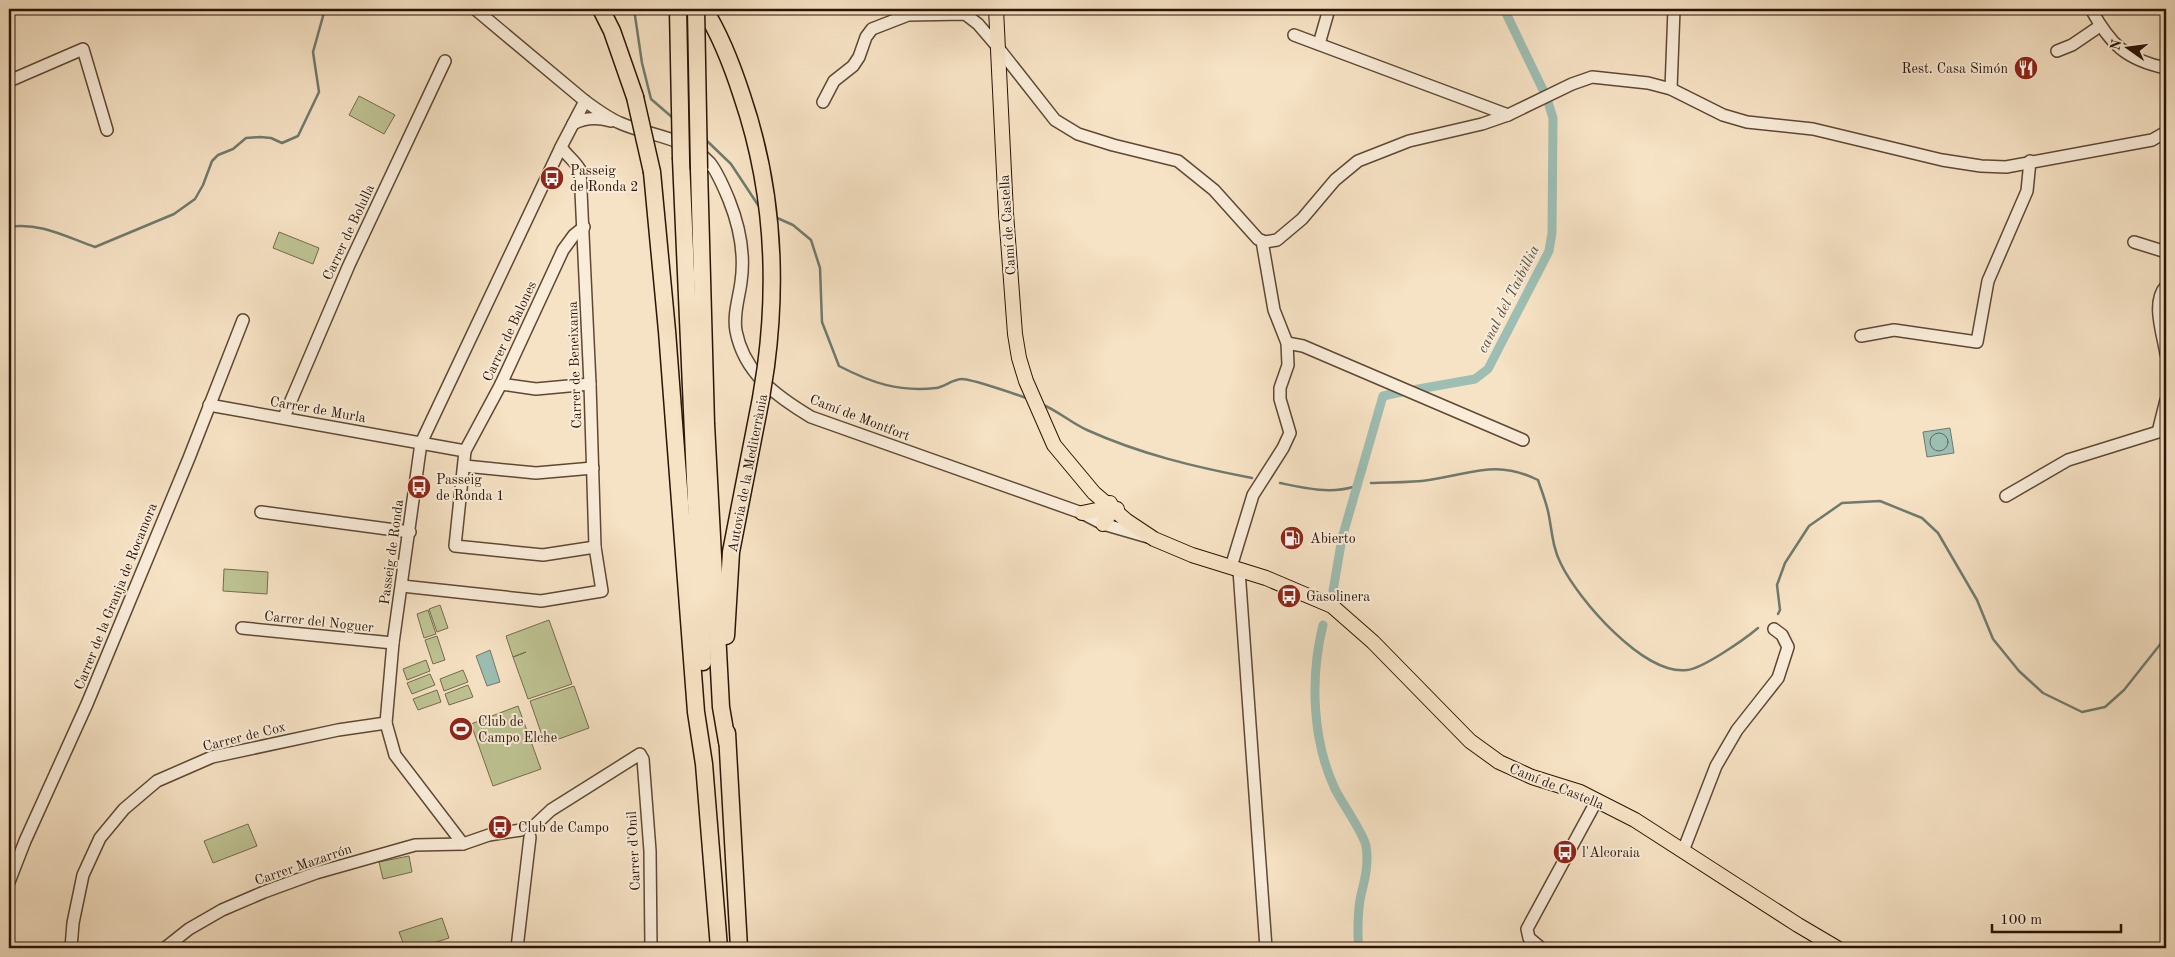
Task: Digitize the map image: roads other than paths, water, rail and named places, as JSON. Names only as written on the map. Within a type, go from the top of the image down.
[{"type":"highway","points":[[601,9],[612,31],[635,97],[652,172],[667,331],[696,712],[704,764],[719,948]]},
{"type":"highway","points":[[678,9],[681,159],[705,707],[704,764]]},
{"type":"highway","points":[[696,9],[707,454],[721,707],[727,742]]},
{"type":"highway","name":"Autovia de la Mediterrània","points":[[704,9],[721,40],[732,67],[755,136],[768,208],[772,255],[772,321],[761,398],[737,515],[730,560],[726,627],[729,706],[727,742],[739,948]]},
{"type":"main road","name":"Camí de Castella","points":[[996,9],[996,45],[1015,334],[1026,381],[1054,445],[1094,493],[1112,509],[1158,536],[1206,553],[1229,566],[1297,590],[1332,606],[1373,642],[1470,741],[1499,762],[1532,777],[1580,792],[1635,820],[1837,948]]},
{"type":"main road","name":"Camí de Castella","points":[[1051,435],[1083,471],[1158,536]]},
{"type":"main road","points":[[1083,471],[1094,487],[1110,503],[1112,509],[1103,524]]},
{"type":"main road","points":[[1082,513],[1112,509]]},
{"type":"street","name":"Camí de Montfort","points":[[475,9],[585,101],[620,123],[694,149],[710,163],[737,225],[742,257],[736,330],[744,356],[756,375],[773,393],[810,417],[1082,513],[1103,524],[1158,536]]},
{"type":"street","points":[[1320,44],[1329,9]]},
{"type":"street","points":[[1671,89],[1674,9]]},
{"type":"street","points":[[2091,9],[2110,39],[2137,61],[2166,68]]},
{"type":"street","points":[[823,102],[834,81],[853,66],[859,57],[866,37],[872,29],[908,14],[966,12],[996,45],[1055,120],[1078,134],[1178,161],[1214,190],[1262,241],[1274,310],[1287,343],[1288,365],[1280,388],[1280,398],[1290,433],[1284,448],[1253,495],[1229,566],[1266,948]]},
{"type":"street","points":[[2057,51],[2072,45],[2100,26]]},
{"type":"street","points":[[1294,35],[1508,115]]},
{"type":"street","points":[[9,81],[83,49],[107,130]]},
{"type":"street","name":"Carrer de Bolulla","points":[[284,418],[348,265],[445,61]]},
{"type":"street","points":[[1262,241],[1277,240],[1302,219],[1335,180],[1358,161],[1409,141],[1482,124],[1508,115],[1572,84],[1592,77],[1648,83],[1671,89],[1723,115],[1746,122],[1813,129],[1942,160],[1981,166],[2006,166],[2152,140],[2166,132]]},
{"type":"street","name":"Passeig de Ronda","points":[[463,844],[395,755],[386,723],[394,643],[421,443],[561,147],[585,101]]},
{"type":"street","points":[[573,124],[584,118],[602,118],[620,123]]},
{"type":"street","name":"Carrer de Beneixama","points":[[402,586],[541,601],[602,590],[595,547],[584,227],[580,170],[576,162],[566,155],[561,147]]},
{"type":"street","points":[[1861,336],[1894,330],[1976,342],[1988,281],[2026,191],[2030,161]]},
{"type":"street","name":"Carrer de Balones","points":[[584,227],[574,235],[563,250],[501,384],[465,451],[465,466],[454,546],[543,555],[595,547]]},
{"type":"street","points":[[2134,242],[2166,252]]},
{"type":"street","points":[[2166,286],[2160,293],[2158,303],[2166,354]]},
{"type":"street","name":"Carrer de la Granja de Rocamora","points":[[9,882],[25,841],[87,704],[243,320]]},
{"type":"street","points":[[1287,343],[1312,350],[1523,440]]},
{"type":"street","points":[[501,384],[536,389],[590,384]]},
{"type":"street","points":[[2006,496],[2068,460],[2158,432],[2166,400]]},
{"type":"street","name":"Carrer de Murla","points":[[209,405],[421,443]]},
{"type":"street","points":[[421,443],[465,451]]},
{"type":"street","points":[[465,466],[536,473],[593,468]]},
{"type":"street","points":[[1082,513],[1088,509],[1094,493]]},
{"type":"street","points":[[261,512],[410,532]]},
{"type":"street","name":"Carrer del Noguer","points":[[242,628],[394,643]]},
{"type":"street","points":[[1683,851],[1716,766],[1737,730],[1778,678],[1788,647],[1782,635],[1774,629]]},
{"type":"street","name":"Carrer de Cox","points":[[71,948],[73,923],[83,875],[100,838],[124,809],[157,781],[212,757],[338,730],[386,723]]},
{"type":"street","name":"Carrer d'Onil","points":[[526,834],[536,832],[535,825],[551,810],[640,754],[643,759],[650,851],[651,948]]},
{"type":"street","points":[[1541,948],[1529,938],[1527,928],[1597,800]]},
{"type":"street","points":[[463,844],[488,835],[526,834],[517,948]]},
{"type":"street","name":"Carrer Mazarrón","points":[[165,948],[189,929],[222,910],[316,873],[415,845],[463,844]]},
{"type":"water","points":[[1950,428],[1954,453],[1927,457],[1923,432]]},
{"type":"water","points":[[490,650],[500,682],[487,686],[476,656]]},
{"type":"waterway","points":[[9,227],[42,228],[95,247],[174,214],[195,199],[203,185],[212,161],[218,155],[233,149],[246,138],[271,138],[282,143],[298,136],[319,92],[313,52],[325,9]]},
{"type":"waterway","points":[[634,9],[642,63],[651,99],[673,118]]},
{"type":"waterway","name":"canal del Taibillia","points":[[1504,9],[1544,92]]},
{"type":"waterway","name":"canal del Taibillia","points":[[1413,390],[1475,379],[1488,369],[1549,251],[1552,233],[1553,118],[1548,102]]},
{"type":"waterway","points":[[705,139],[731,164],[760,208]]},
{"type":"waterway","points":[[775,217],[793,225],[811,240],[820,268],[822,322],[839,366],[874,381],[897,387],[909,389],[936,388],[962,379],[985,384],[1029,399]]},
{"type":"waterway","name":"canal del Taibillia","points":[[1333,591],[1342,538],[1383,396],[1406,391]]},
{"type":"waterway","points":[[1041,404],[1081,427],[1107,439],[1147,453],[1252,478]]},
{"type":"waterway","points":[[1371,483],[1422,481],[1496,469],[1509,470],[1538,480],[1547,507],[1556,552],[1570,579],[1597,615],[1614,632],[1652,661],[1670,669],[1687,670],[1703,665],[1734,646],[1758,628]]},
{"type":"waterway","points":[[1280,483],[1326,490],[1353,487]]},
{"type":"waterway","points":[[1778,614],[1780,610],[1777,585],[1785,563],[1809,526],[1842,503],[1880,501],[1922,518],[1938,533],[1977,600],[1993,639],[2019,671],[2043,693],[2082,712],[2105,707],[2124,690],[2166,637]]},
{"type":"waterway","name":"canal del Taibillia","points":[[1323,625],[1316,666],[1315,687],[1315,708],[1322,750],[1327,770],[1335,789],[1361,834],[1367,852],[1366,871],[1360,900],[1359,948]]},
{"type":"place","name":"Rest. Casa Simón","points":[[2026,68]]},
{"type":"place","name":"Passeig de Ronda 2","points":[[552,178]]},
{"type":"place","name":"Passeig de Ronda 1","points":[[419,487]]},
{"type":"place","name":"Abierto","points":[[1292,538]]},
{"type":"place","name":"Gasolinera","points":[[1289,596]]},
{"type":"place","name":"Club de Campo Elche","points":[[461,729]]},
{"type":"place","name":"Club de Campo","points":[[500,827]]},
{"type":"place","name":"l'Alcoraia","points":[[1565,852]]}]
